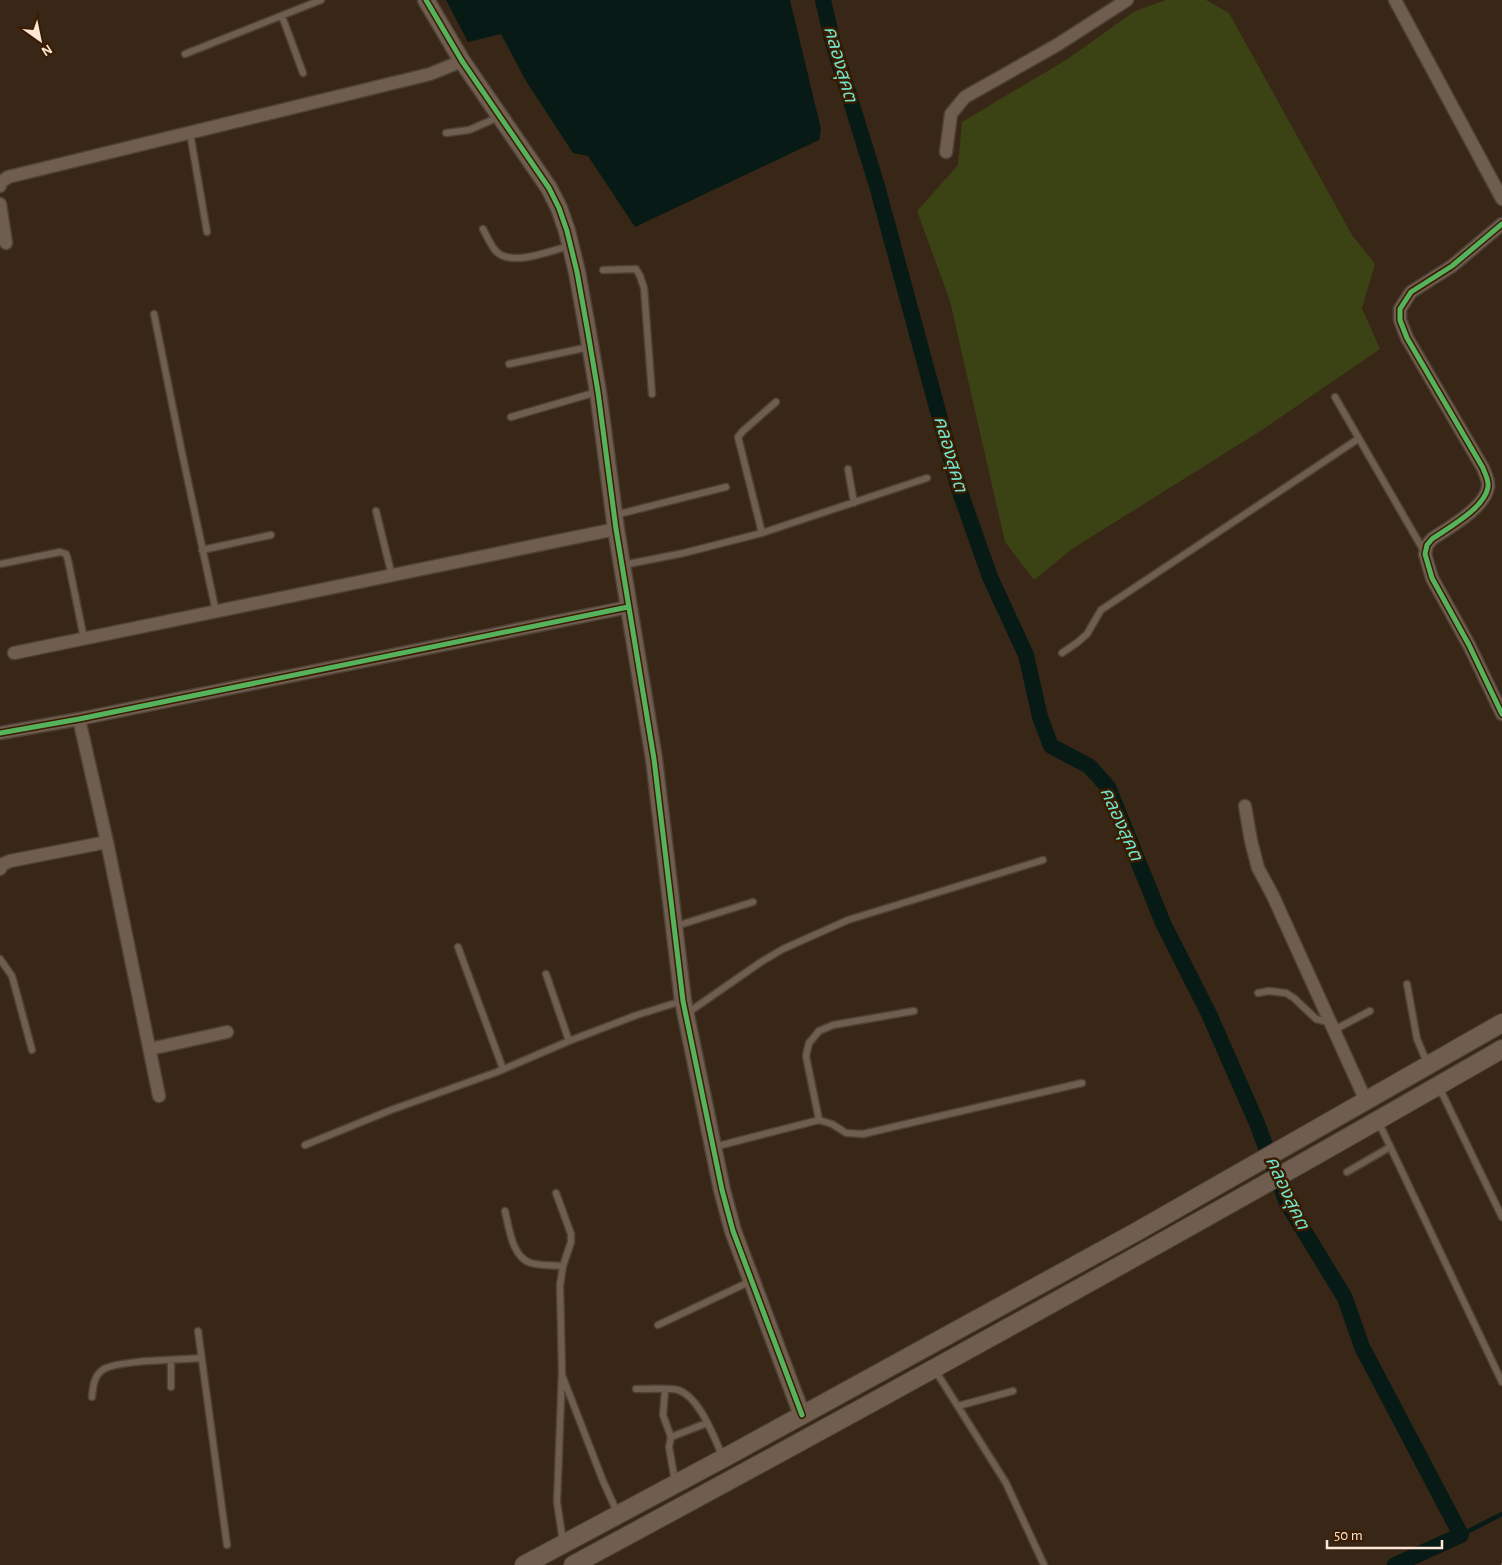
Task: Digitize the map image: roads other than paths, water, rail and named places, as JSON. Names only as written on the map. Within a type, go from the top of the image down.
[{"type":"main road","points":[[524,1565],[724,1458],[1136,1232],[1502,1023]]},
{"type":"main road","points":[[573,1565],[934,1368],[1378,1121],[1502,1049]]},
{"type":"main road","points":[[802,1415],[811,1436]]},
{"type":"street","points":[[426,0],[462,61],[549,188],[559,208],[579,271],[628,607],[654,759],[684,1008],[713,1147],[733,1231],[802,1415]]},
{"type":"street","points":[[946,152],[951,114],[965,97],[1057,45],[1127,0]]},
{"type":"street","points":[[1395,0],[1502,199]]},
{"type":"street","points":[[0,186],[0,183],[8,177],[430,74],[462,61]]},
{"type":"street","points":[[0,204],[6,243]]},
{"type":"street","points":[[1502,224],[1452,266],[1411,292],[1400,309],[1400,320],[1407,338],[1483,468],[1488,480],[1488,488],[1482,500],[1474,509],[1432,539],[1427,545],[1425,554],[1432,578],[1502,714]]},
{"type":"street","points":[[14,653],[392,576],[615,522]]},
{"type":"street","points":[[0,733],[79,719],[628,607]]},
{"type":"street","points":[[79,719],[107,842],[159,1096]]},
{"type":"street","points":[[1245,806],[1258,868],[1273,896],[1366,1101]]},
{"type":"street","points":[[0,869],[2,864],[10,861],[107,842]]},
{"type":"street","points":[[150,1049],[227,1032]]},
{"type":"lane","points":[[185,54],[321,0]]},
{"type":"lane","points":[[282,16],[303,73]]},
{"type":"lane","points":[[446,133],[469,130],[500,116]]},
{"type":"lane","points":[[190,133],[207,232]]},
{"type":"lane","points":[[484,229],[495,251],[505,259],[516,259],[570,245]]},
{"type":"lane","points":[[603,270],[636,269],[640,276],[644,288],[652,394]]},
{"type":"lane","points":[[154,314],[216,612]]},
{"type":"lane","points":[[510,364],[590,347]]},
{"type":"lane","points":[[511,417],[598,392]]},
{"type":"lane","points":[[1334,397],[1425,554]]},
{"type":"lane","points":[[762,533],[738,437],[776,402]]},
{"type":"lane","points":[[1062,653],[1087,634],[1101,610],[1358,439]]},
{"type":"lane","points":[[848,470],[854,503]]},
{"type":"lane","points":[[622,566],[684,553],[762,533],[927,478]]},
{"type":"lane","points":[[615,522],[726,487]]},
{"type":"lane","points":[[376,511],[392,576]]},
{"type":"lane","points":[[202,550],[271,535]]},
{"type":"lane","points":[[0,564],[60,552],[66,554],[84,639]]},
{"type":"lane","points":[[305,1145],[637,1015],[684,1008],[775,953],[840,923],[1042,860]]},
{"type":"lane","points":[[675,926],[753,902]]},
{"type":"lane","points":[[458,947],[503,1069]]},
{"type":"lane","points":[[0,959],[12,976],[32,1050]]},
{"type":"lane","points":[[546,974],[570,1041]]},
{"type":"lane","points":[[1407,984],[1417,1038],[1429,1065]]},
{"type":"lane","points":[[1258,993],[1269,991],[1286,992],[1316,1019],[1332,1026],[1370,1012]]},
{"type":"lane","points":[[819,1120],[806,1056],[809,1043],[819,1031],[833,1025],[914,1011]]},
{"type":"lane","points":[[713,1147],[819,1120],[832,1124],[846,1133],[863,1134],[1082,1083]]},
{"type":"lane","points":[[1438,1086],[1502,1217]]},
{"type":"lane","points":[[1378,1121],[1502,1382]]},
{"type":"lane","points":[[1347,1172],[1390,1147]]},
{"type":"lane","points":[[556,1192],[571,1234],[571,1242],[563,1266],[560,1285],[562,1372],[557,1502],[564,1544]]},
{"type":"lane","points":[[505,1211],[514,1244],[520,1256],[530,1263],[563,1266]]},
{"type":"lane","points":[[658,1325],[752,1280]]},
{"type":"lane","points":[[198,1332],[227,1545]]},
{"type":"lane","points":[[92,1397],[93,1386],[97,1376],[104,1370],[117,1364],[202,1358]]},
{"type":"lane","points":[[171,1361],[171,1387]]},
{"type":"lane","points":[[934,1368],[1006,1483],[1044,1565]]},
{"type":"lane","points":[[562,1372],[603,1481],[618,1515]]},
{"type":"lane","points":[[636,1388],[679,1390],[701,1410],[724,1458]]},
{"type":"lane","points":[[666,1390],[662,1415],[671,1438],[669,1447],[676,1484]]},
{"type":"lane","points":[[958,1406],[1013,1391]]},
{"type":"lane","points":[[671,1438],[708,1423]]},
{"type":"water","points":[[446,0],[790,0],[821,129],[819,140],[635,227],[588,156],[573,153],[526,81],[501,34],[468,42]]},
{"type":"waterway","name":"คลองสุคต","points":[[823,0],[833,43],[877,186],[959,489],[990,577],[1026,655],[1040,717],[1051,746],[1089,766],[1108,787],[1163,923],[1209,1014],[1256,1121],[1287,1203],[1345,1298],[1362,1347],[1461,1535],[1395,1565]]},
{"type":"waterway","points":[[1461,1535],[1502,1514]]}]
